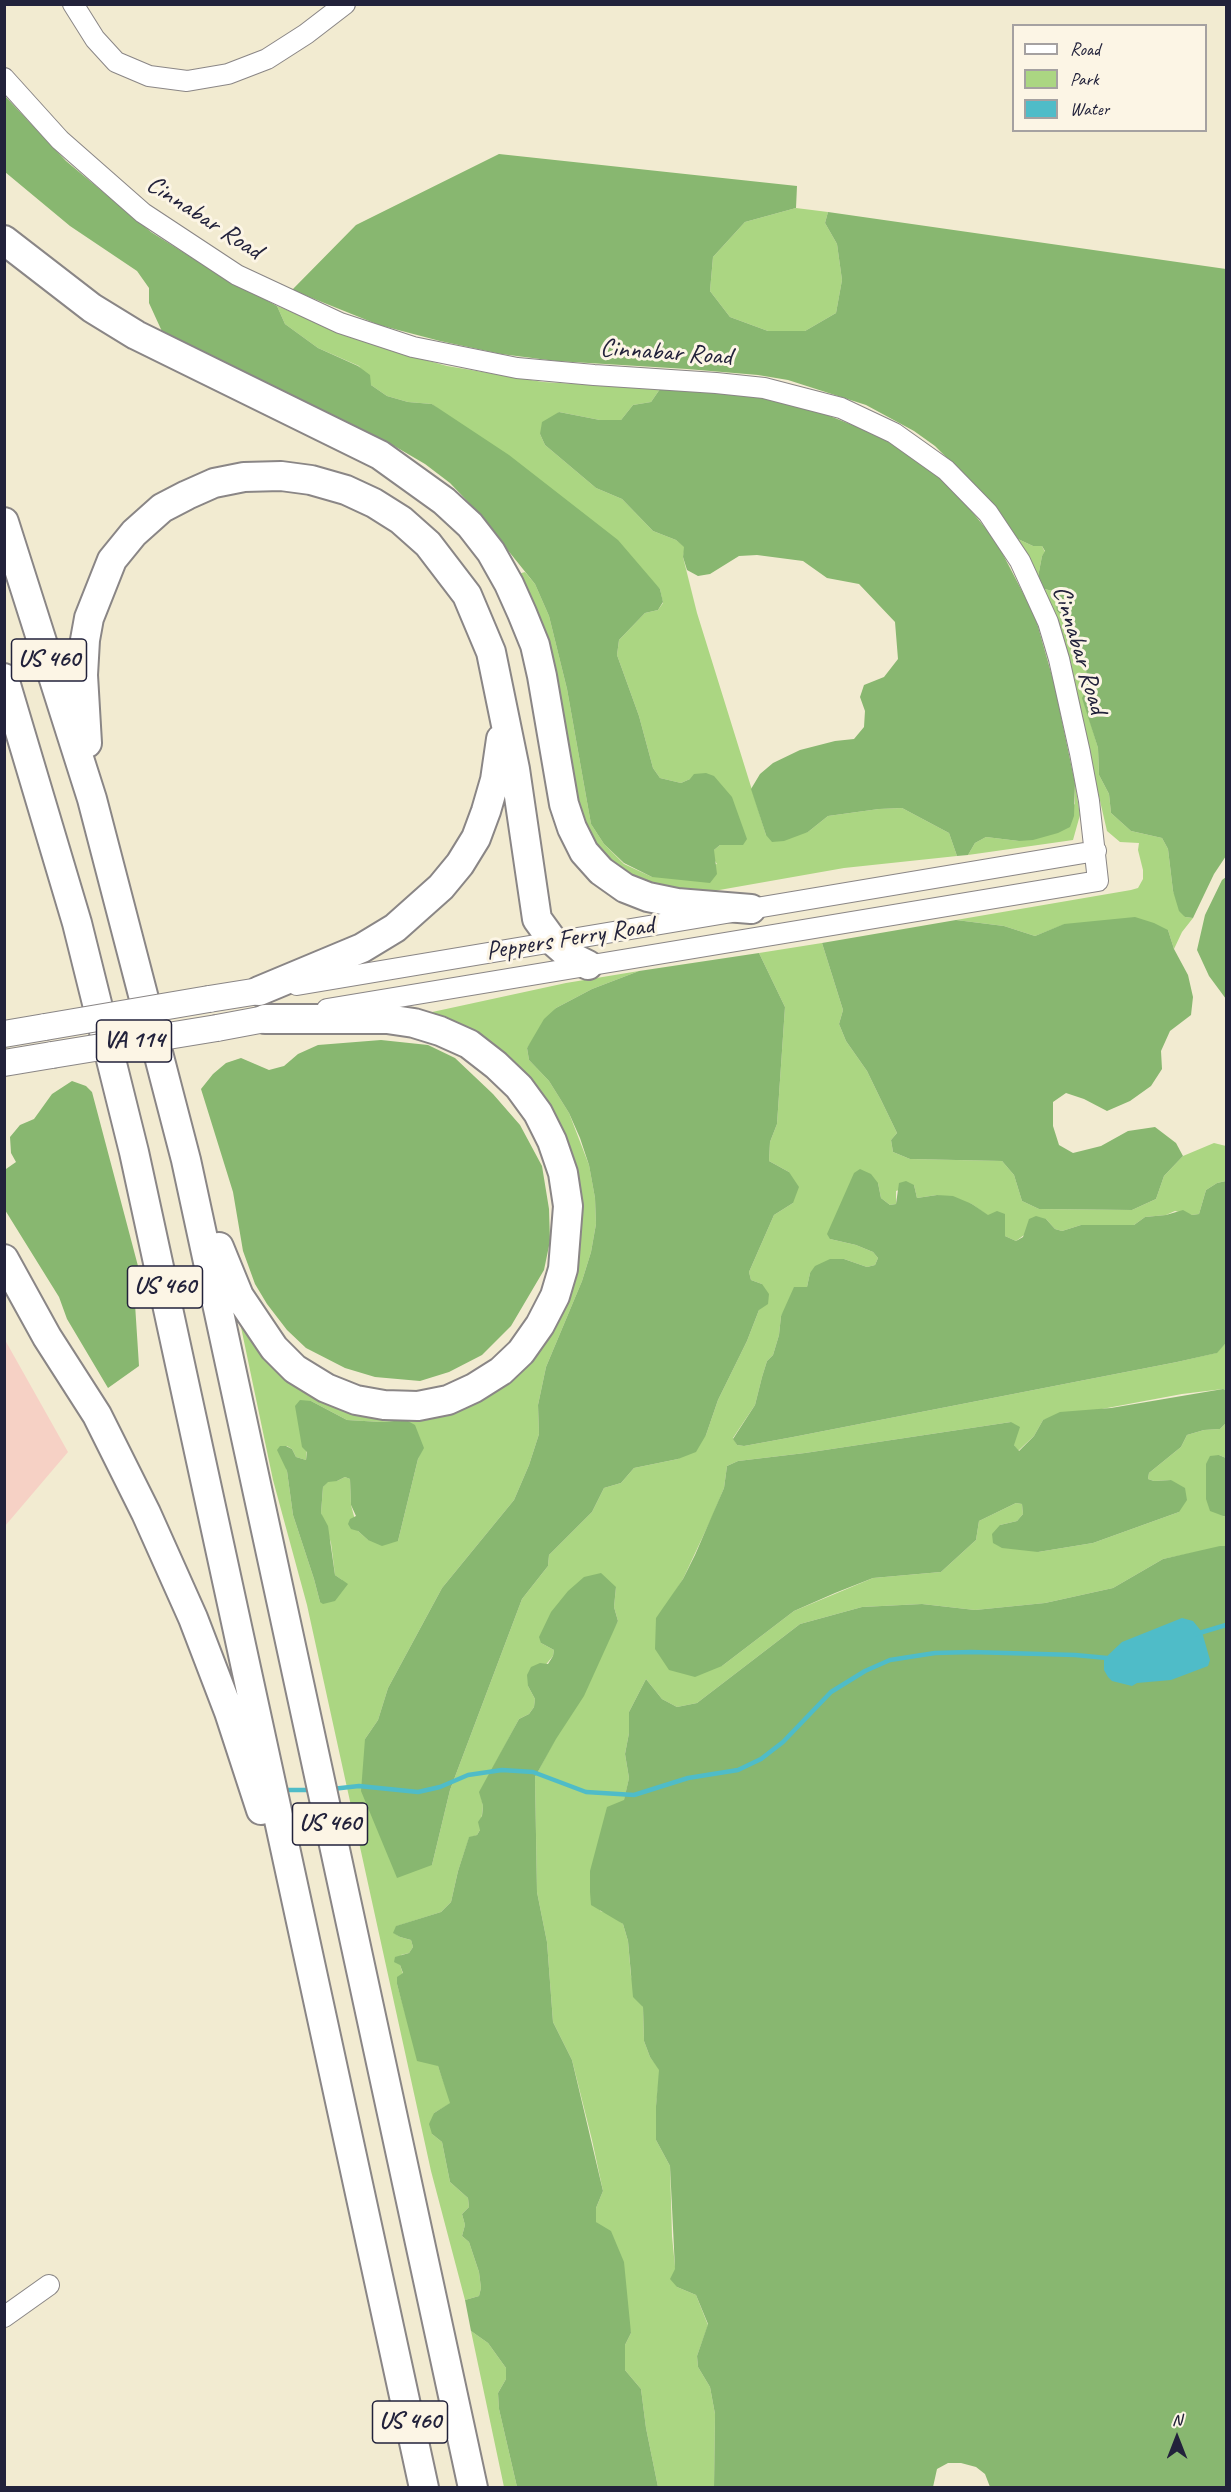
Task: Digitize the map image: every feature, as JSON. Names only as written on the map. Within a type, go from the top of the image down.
[{"type":"highway","points":[[4,240],[92,308],[127,329],[183,360],[380,455],[444,501],[470,525],[491,552],[509,584],[535,645],[564,804],[572,828],[584,852],[601,871],[624,888],[648,897],[677,903],[751,909]]},
{"type":"highway","points":[[92,799],[84,715],[83,675],[87,629],[100,585],[112,560],[134,533],[162,508],[214,483],[244,477],[281,476],[311,480],[346,490],[374,503],[401,520],[428,544],[466,595],[491,652],[515,769],[537,919],[553,941],[570,956],[588,965]]},
{"type":"highway","name":"US 460","points":[[4,522],[92,799],[186,1160],[475,2487]]},
{"type":"highway","name":"US 460","points":[[4,678],[76,923],[134,1152],[424,2487]]},
{"type":"highway","points":[[260,991],[362,948],[394,928],[441,887],[460,864],[476,838],[495,780],[501,749],[502,717],[497,683]]},
{"type":"highway","points":[[186,1160],[224,1261],[239,1296],[256,1324],[274,1348],[296,1369],[326,1388],[356,1400],[384,1405],[418,1406],[448,1400],[474,1388],[501,1371],[521,1352],[540,1325],[555,1296],[563,1269],[568,1206],[563,1173],[552,1141],[538,1113],[519,1087],[469,1044],[440,1031],[414,1023],[387,1019],[265,1019]]},
{"type":"highway","points":[[4,1259],[47,1337],[97,1414],[146,1513],[193,1617],[229,1712],[260,1807],[298,1902]]},
{"type":"highway","points":[[396,2357],[414,2487]]},
{"type":"main road","name":"Peppers Ferry Road","points":[[4,1034],[260,991]]},
{"type":"main road","name":"Peppers Ferry Road","points":[[4,1063],[265,1019]]},
{"type":"street","points":[[73,4],[94,39],[116,62],[149,76],[187,81],[228,74],[267,59],[306,34],[345,4]]},
{"type":"street","name":"Cinnabar Road","points":[[4,78],[60,140],[143,213],[237,275],[329,318],[413,347],[518,368],[716,382],[764,388],[841,408],[885,428],[920,450],[946,470],[988,513],[1005,536],[1033,587],[1048,622],[1059,659],[1087,792],[1098,881]]},
{"type":"street","name":"Peppers Ferry Road","points":[[260,991],[1096,851]]},
{"type":"street","name":"Peppers Ferry Road","points":[[265,1019],[1098,881]]},
{"type":"street","points":[[4,2317],[49,2285]]},
{"type":"shaded area","points":[[5,1340],[68,1452],[4,1526]]},
{"type":"green space","points":[[4,95],[66,161],[151,232],[213,271],[277,306],[285,324],[318,348],[358,366],[370,375],[371,385],[387,396],[408,402],[432,404],[509,455],[618,540],[660,589],[663,602],[658,610],[645,613],[619,640],[617,655],[639,716],[653,768],[660,778],[681,783],[690,779],[694,774],[706,773],[714,776],[732,797],[747,839],[743,845],[720,845],[714,850],[717,874],[710,883],[652,877],[624,863],[604,844],[591,824],[567,689],[549,616],[535,584],[473,507],[450,483],[425,464],[396,447],[165,338],[149,303],[149,288],[137,271],[70,226],[5,172]]},
{"type":"green space","points":[[499,154],[797,186],[796,208],[745,222],[713,257],[710,291],[730,317],[768,331],[805,331],[836,313],[842,280],[837,244],[825,223],[828,212],[1226,269],[1226,856],[1214,874],[1193,918],[1185,917],[1179,911],[1173,891],[1168,849],[1162,838],[1131,831],[1111,813],[1109,794],[1099,775],[1098,748],[1082,698],[1087,689],[1086,667],[1069,622],[1057,611],[1056,604],[1060,598],[1058,592],[1044,589],[1038,577],[1045,551],[1042,546],[1033,546],[1018,539],[984,495],[935,446],[914,431],[866,405],[788,380],[758,375],[556,361],[501,354],[379,325],[292,290],[356,225]]},
{"type":"green space","points":[[796,208],[828,212],[825,223],[837,244],[842,280],[836,313],[805,331],[768,331],[730,317],[710,291],[713,257],[745,222]]},
{"type":"green space","points":[[277,306],[379,347],[447,366],[543,382],[660,389],[651,402],[633,405],[621,420],[600,420],[559,412],[540,434],[545,445],[596,488],[622,499],[653,531],[676,540],[685,547],[683,557],[697,613],[766,835],[808,832],[828,816],[902,808],[949,833],[957,856],[844,868],[708,892],[672,892],[621,873],[587,838],[518,574],[525,572],[535,584],[549,616],[567,689],[591,824],[604,844],[624,864],[652,877],[717,864],[713,858],[714,850],[720,845],[743,845],[690,779],[681,783],[660,778],[653,768],[639,716],[617,655],[619,640],[645,613],[658,610],[663,603],[660,589],[432,404],[408,402],[387,396],[371,385],[359,366],[318,348],[285,324]]},
{"type":"green space","points":[[660,389],[751,396],[778,400],[817,411],[878,435],[916,457],[960,497],[996,541],[1035,616],[1054,683],[1075,783],[1074,816],[1070,827],[1033,840],[1019,841],[986,837],[975,843],[968,855],[957,856],[949,833],[902,808],[879,809],[828,816],[808,832],[784,841],[772,842],[766,835],[751,789],[760,774],[773,763],[800,750],[835,741],[854,739],[864,727],[865,711],[860,697],[864,685],[884,677],[898,659],[895,622],[859,584],[827,578],[803,561],[757,555],[739,556],[710,574],[698,576],[687,570],[683,557],[684,547],[676,540],[653,531],[622,499],[596,488],[545,445],[540,434],[542,422],[559,412],[600,420],[621,420],[633,405],[651,402]]},
{"type":"green space","points":[[1018,539],[1033,546],[1042,546],[1045,552],[1042,556],[1038,577]]},
{"type":"green space","points":[[1044,589],[1058,592],[1060,598],[1057,611],[1069,622],[1086,667],[1087,689],[1083,698],[1098,748],[1099,775],[1109,794],[1111,813],[1131,831],[1162,838],[1168,849],[1173,891],[1185,917],[1193,918],[1182,932],[1174,949],[1168,930],[1065,924],[1035,936],[1004,926],[956,920],[1131,890],[1138,888],[1143,879],[1139,843],[1120,842],[1107,831],[1059,624]]},
{"type":"green space","points":[[1075,783],[1080,815],[1073,840],[968,855],[975,843],[986,837],[1019,841],[1075,804]]},
{"type":"green space","points":[[1226,877],[1226,999],[1209,976],[1197,950],[1205,915],[1222,880]]},
{"type":"green space","points":[[1135,917],[1168,930],[1174,949],[1188,975],[1193,997],[1191,1015],[1170,1031],[1161,1051],[1162,1069],[1151,1086],[1130,1101],[1107,1111],[1066,1093],[1053,1102],[1053,1126],[1059,1145],[1073,1153],[1101,1146],[1128,1131],[1155,1127],[1176,1143],[1183,1156],[1164,1176],[1156,1199],[1132,1210],[1039,1209],[1022,1201],[1014,1175],[1002,1161],[910,1159],[893,1152],[891,1140],[897,1133],[867,1071],[846,1041],[839,1024],[843,1010],[822,943],[956,920],[1004,926],[1035,936],[1064,924]]},
{"type":"green space","points":[[822,943],[843,1010],[839,1024],[846,1041],[867,1071],[897,1133],[891,1140],[893,1152],[910,1159],[1002,1161],[1014,1175],[1022,1201],[1039,1209],[1132,1210],[1156,1199],[1164,1176],[1183,1156],[1214,1143],[1226,1146],[1226,1181],[1217,1183],[1206,1190],[1199,1214],[1192,1215],[1175,1211],[1166,1215],[1145,1217],[1134,1225],[1081,1225],[1062,1231],[1055,1229],[1046,1219],[1016,1241],[1005,1236],[1003,1227],[972,1204],[937,1195],[917,1198],[914,1185],[896,1191],[896,1204],[890,1205],[881,1198],[878,1183],[830,1239],[873,1252],[878,1258],[875,1265],[867,1267],[844,1259],[810,1273],[807,1287],[801,1288],[781,1316],[779,1335],[773,1355],[767,1361],[755,1405],[733,1438],[737,1445],[744,1446],[793,1437],[1177,1362],[1216,1353],[1226,1343],[1226,1390],[1182,1394],[1043,1420],[1034,1436],[1018,1451],[1014,1445],[1011,1422],[738,1461],[727,1466],[724,1488],[712,1517],[683,1579],[671,1598],[722,1666],[794,1611],[873,1578],[941,1572],[976,1540],[979,1521],[1016,1503],[1022,1504],[1023,1514],[1017,1521],[1000,1525],[1038,1552],[1093,1543],[1179,1512],[1171,1480],[1154,1481],[1148,1479],[1149,1473],[1181,1447],[1187,1435],[1204,1430],[1220,1429],[1226,1423],[1226,1458],[1219,1455],[1223,1516],[1226,1517],[1226,1546],[1163,1559],[1113,1588],[1045,1603],[975,1610],[922,1604],[862,1607],[800,1624],[697,1703],[677,1707],[662,1699],[646,1679],[629,1712],[629,1733],[625,1754],[629,1778],[600,1911],[610,1914],[623,1924],[628,1941],[631,1976],[643,2007],[644,2041],[650,2057],[660,2070],[656,2106],[656,2140],[670,2166],[672,2236],[677,2287],[696,2295],[708,2325],[697,2356],[698,2367],[710,2387],[715,2414],[714,2487],[658,2487],[641,2389],[625,2370],[625,2345],[631,2333],[596,2222],[596,2208],[603,2191],[592,2140],[572,2060],[553,2022],[547,1942],[537,1892],[535,1777],[618,1621],[614,1607],[616,1587],[541,1643],[554,1650],[553,1656],[528,1686],[535,1699],[534,1707],[529,1714],[519,1719],[480,1792],[483,1806],[480,1830],[477,1835],[469,1838],[451,1902],[441,1912],[397,1926],[394,1933],[411,1940],[413,1947],[409,1953],[401,1955],[400,1965],[403,1974],[397,1984],[407,2020],[438,2066],[451,2103],[434,2113],[432,2134],[442,2142],[450,2182],[468,2198],[469,2207],[462,2214],[465,2225],[462,2236],[469,2242],[479,2272],[481,2288],[479,2296],[465,2300],[431,2171],[307,1605],[273,1480],[237,1308],[281,1362],[426,1408],[545,1333],[569,1151],[423,1014],[566,983],[639,971],[592,989],[556,1008],[527,1048],[529,1060],[549,1081],[569,1113],[589,1165],[595,1198],[596,1224],[591,1252],[582,1281],[546,1367],[538,1405],[539,1434],[514,1500],[442,1588],[388,1688],[378,1720],[365,1739],[432,1865],[450,1790],[522,1599],[548,1566],[549,1555],[592,1512],[604,1488],[621,1483],[634,1468],[678,1459],[706,1435],[718,1400],[747,1341],[759,1310],[762,1284],[751,1280],[749,1272],[774,1215],[793,1203],[789,1172],[769,1161],[770,1142],[777,1124],[785,1007],[759,953]],"holes":[[[311,1401],[347,1420],[381,1422],[406,1420],[423,1448],[418,1459],[398,1541],[368,1540],[358,1531],[351,1505],[350,1479],[345,1477],[337,1481],[328,1481],[323,1487],[321,1513],[331,1543],[335,1575],[342,1580],[320,1602],[293,1515],[287,1471],[280,1446],[287,1446],[292,1449],[296,1457],[306,1460]]]},
{"type":"green space","points":[[759,953],[785,1007],[777,1124],[770,1142],[769,1161],[789,1172],[799,1187],[793,1203],[774,1215],[749,1272],[751,1280],[762,1284],[769,1294],[768,1304],[759,1310],[747,1341],[718,1400],[706,1435],[696,1452],[678,1459],[634,1468],[621,1483],[604,1488],[592,1512],[549,1555],[548,1566],[522,1599],[450,1790],[432,1865],[397,1878],[361,1791],[365,1739],[378,1720],[388,1688],[442,1588],[514,1500],[539,1434],[538,1405],[546,1367],[582,1281],[591,1252],[596,1224],[595,1198],[589,1165],[580,1138],[569,1113],[549,1081],[529,1060],[527,1048],[544,1019],[556,1008],[592,989],[639,971]]},
{"type":"green space","points":[[381,1040],[428,1045],[455,1058],[493,1094],[520,1125],[542,1166],[549,1209],[550,1241],[544,1270],[511,1326],[482,1355],[449,1372],[420,1381],[375,1377],[345,1368],[306,1348],[287,1330],[267,1304],[255,1284],[243,1251],[233,1192],[201,1089],[226,1063],[241,1058],[269,1070],[284,1066],[298,1054],[318,1045]]},
{"type":"green space","points":[[72,1081],[86,1086],[92,1092],[143,1285],[135,1304],[139,1366],[108,1388],[67,1319],[59,1297],[5,1210],[5,1167],[6,1169],[16,1162],[11,1153],[10,1137],[20,1125],[34,1119],[52,1094]]},
{"type":"green space","points":[[860,1169],[871,1174],[878,1183],[881,1198],[890,1205],[896,1204],[899,1183],[906,1181],[914,1185],[917,1198],[937,1195],[953,1196],[972,1204],[988,1215],[997,1211],[1005,1214],[1005,1236],[1016,1241],[1023,1237],[1029,1219],[1036,1216],[1046,1219],[1055,1229],[1062,1231],[1081,1225],[1134,1225],[1145,1217],[1166,1215],[1183,1210],[1192,1215],[1199,1214],[1206,1190],[1217,1183],[1226,1181],[1226,1343],[1217,1353],[1177,1362],[793,1437],[744,1446],[737,1445],[733,1439],[755,1405],[767,1361],[773,1355],[779,1335],[781,1316],[794,1287],[807,1287],[810,1273],[815,1266],[830,1259],[844,1259],[867,1267],[875,1265],[878,1258],[873,1252],[830,1239],[827,1234],[854,1173]]},
{"type":"green space","points":[[1226,1390],[1226,1423],[1220,1429],[1204,1430],[1187,1435],[1181,1447],[1149,1473],[1148,1479],[1171,1480],[1185,1488],[1187,1500],[1179,1512],[1093,1543],[1038,1552],[1002,1548],[993,1543],[992,1534],[1000,1525],[1017,1521],[1023,1514],[1022,1504],[1016,1503],[979,1521],[976,1540],[941,1572],[873,1578],[835,1593],[794,1611],[722,1666],[695,1677],[669,1670],[655,1649],[656,1618],[683,1579],[695,1555],[724,1488],[727,1466],[738,1461],[1011,1422],[1020,1427],[1014,1445],[1019,1451],[1034,1436],[1043,1420],[1060,1412],[1111,1408]]},
{"type":"green space","points":[[300,1400],[311,1401],[347,1420],[381,1422],[406,1420],[415,1425],[424,1448],[418,1459],[398,1541],[382,1546],[351,1529],[348,1524],[350,1519],[356,1516],[351,1505],[350,1479],[345,1477],[328,1482],[323,1487],[321,1513],[328,1526],[335,1575],[348,1584],[335,1601],[323,1604],[320,1602],[293,1515],[287,1471],[277,1450],[280,1446],[286,1446],[292,1449],[296,1457],[306,1460],[307,1452],[302,1447],[295,1406]]},
{"type":"green space","points":[[1219,1455],[1226,1458],[1226,1517],[1210,1511],[1206,1499],[1206,1464],[1210,1456]]},
{"type":"green space","points":[[1226,1546],[1226,2487],[990,2487],[985,2474],[976,2467],[961,2463],[948,2463],[937,2469],[933,2487],[714,2487],[715,2414],[710,2387],[698,2367],[697,2356],[708,2324],[696,2295],[677,2287],[670,2279],[675,2269],[670,2166],[656,2140],[659,2070],[650,2057],[644,2041],[643,2007],[633,1997],[628,1941],[623,1924],[591,1905],[590,1871],[607,1807],[624,1800],[629,1778],[625,1754],[629,1733],[629,1712],[646,1679],[662,1699],[677,1707],[697,1703],[800,1624],[862,1607],[922,1604],[975,1610],[1045,1603],[1113,1588],[1163,1559]]},
{"type":"green space","points":[[601,1573],[616,1587],[614,1607],[618,1621],[584,1696],[535,1777],[537,1892],[547,1942],[553,2022],[572,2060],[603,2191],[596,2208],[596,2222],[611,2231],[624,2262],[631,2333],[625,2345],[625,2370],[641,2389],[658,2487],[517,2487],[499,2409],[498,2393],[506,2379],[506,2368],[488,2343],[471,2331],[465,2300],[479,2296],[481,2288],[479,2272],[469,2242],[462,2236],[465,2225],[462,2214],[469,2207],[468,2198],[450,2182],[442,2142],[432,2134],[429,2124],[434,2113],[450,2103],[438,2066],[417,2061],[397,1984],[397,1977],[403,1973],[400,1965],[394,1962],[395,1957],[409,1953],[413,1947],[411,1940],[393,1933],[396,1926],[441,1912],[451,1902],[469,1837],[477,1835],[480,1830],[478,1822],[482,1816],[483,1806],[479,1792],[519,1719],[529,1714],[534,1707],[535,1699],[528,1686],[527,1675],[531,1667],[540,1663],[548,1664],[553,1656],[554,1650],[541,1643],[539,1637],[551,1612],[568,1591],[584,1577]]},
{"type":"green space","points":[[471,2331],[488,2343],[506,2368],[506,2379],[498,2393],[499,2409],[517,2487],[504,2487]]},
{"type":"water","points":[[1182,1618],[1193,1621],[1202,1632],[1210,1660],[1208,1666],[1171,1680],[1137,1683],[1132,1686],[1112,1681],[1108,1677],[1104,1670],[1104,1659],[1122,1642]]},
{"type":"waterway","points":[[1196,1634],[1226,1625]]},
{"type":"waterway","points":[[332,1789],[359,1786],[418,1792],[440,1787],[468,1775],[502,1770],[533,1772],[586,1792],[634,1795],[688,1778],[738,1770],[761,1759],[783,1742],[831,1692],[865,1671],[890,1660],[935,1653],[971,1652],[1107,1658]]},
{"type":"waterway","points":[[281,1790],[312,1790]]}]
